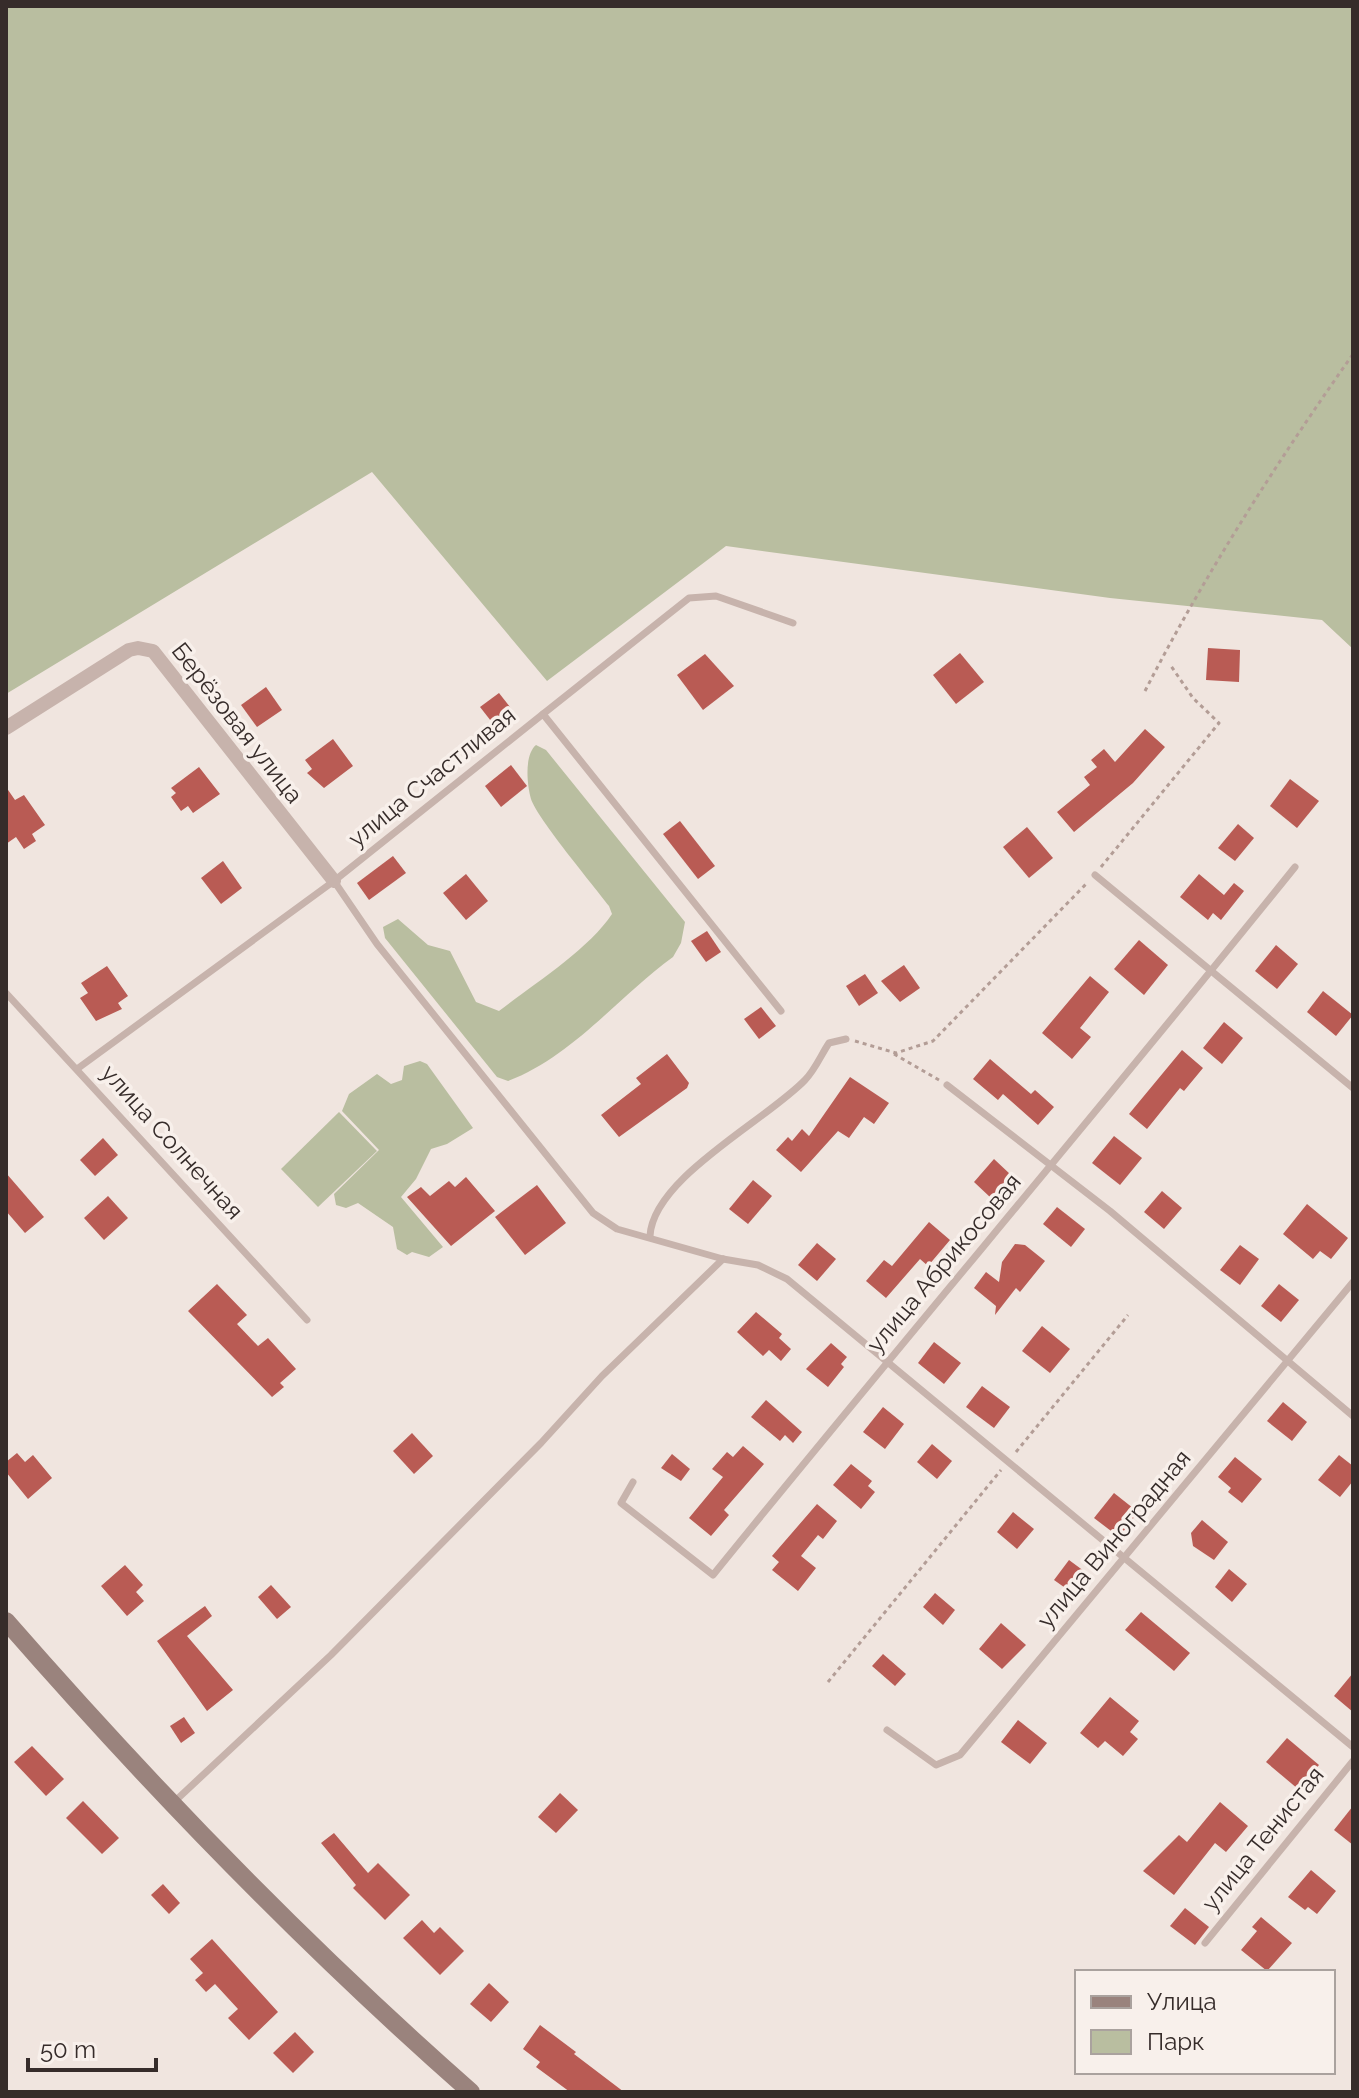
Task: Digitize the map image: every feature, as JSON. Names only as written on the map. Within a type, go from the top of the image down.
[{"type":"main road","points":[[6,1621],[172,1804],[305,1937],[471,2092]]},
{"type":"street","name":"Берёзовая улица","points":[[6,728],[129,650],[153,651],[334,881]]},
{"type":"lane","points":[[543,714],[689,598],[716,596],[793,623]]},
{"type":"lane","name":"улица Счастливая","points":[[77,1069],[334,881],[543,714],[781,1011]]},
{"type":"lane","name":"улица Абрикосовая","points":[[633,1482],[621,1503],[713,1575],[886,1362],[1051,1169],[1295,867]]},
{"type":"lane","points":[[1095,875],[1353,1088]]},
{"type":"lane","points":[[334,881],[377,944],[593,1213],[617,1229],[723,1259],[758,1265],[787,1279],[1353,1747]]},
{"type":"lane","name":"улица Солнечная","points":[[6,993],[307,1320]]},
{"type":"lane","points":[[650,1236],[655,1214],[677,1186],[717,1149],[805,1080],[829,1043],[846,1039]]},
{"type":"lane","points":[[947,1085],[1051,1169],[1110,1211],[1353,1416]]},
{"type":"lane","points":[[172,1804],[331,1655],[651,1326],[723,1259]]},
{"type":"lane","name":"улица Виноградная","points":[[887,1730],[934,1764],[955,1759],[1289,1364],[1353,1282]]},
{"type":"lane","name":"улица Тенистая","points":[[1205,1943],[1353,1761]]},
{"type":"path","points":[[1145,691],[1180,623],[1311,414],[1353,354]]},
{"type":"path","points":[[890,1052],[913,1050],[933,1041],[974,996],[1045,930],[1095,875],[1219,723],[1193,698],[1171,666]]},
{"type":"path","points":[[846,1039],[890,1052],[947,1085]]},
{"type":"path","points":[[828,1682],[1128,1315]]},
{"type":"green space","points":[[6,6],[1353,6],[1353,649],[1322,620],[1110,598],[726,546],[547,681],[372,472],[6,694]]},
{"type":"green space","points":[[536,745],[546,750],[685,922],[681,943],[673,957],[574,1042],[508,1081],[497,1077],[385,938],[383,927],[398,919],[428,945],[450,951],[476,1002],[499,1011],[560,966],[602,927],[612,914],[609,906],[554,836],[531,799],[528,763]]},
{"type":"green space","points":[[420,1061],[427,1064],[473,1128],[447,1144],[431,1149],[416,1179],[401,1197],[443,1247],[429,1257],[412,1252],[407,1255],[397,1249],[393,1227],[358,1203],[346,1208],[336,1205],[334,1194],[379,1150],[342,1111],[349,1094],[377,1074],[391,1084],[402,1080],[404,1066]]},
{"type":"green space","points":[[339,1112],[377,1151],[318,1207],[281,1169]]},
{"type":"building","points":[[1208,648],[1240,650],[1239,682],[1206,680]]},
{"type":"building","points":[[960,653],[984,682],[956,704],[933,675]]},
{"type":"building","points":[[705,654],[734,686],[703,710],[677,675]]},
{"type":"building","points":[[266,687],[282,710],[257,727],[241,705]]},
{"type":"building","points":[[499,693],[517,716],[498,730],[480,707]]},
{"type":"building","points":[[1145,729],[1165,747],[1133,783],[1074,832],[1057,812],[1090,785],[1084,777],[1097,767],[1091,760],[1104,749],[1115,762]]},
{"type":"building","points":[[333,739],[353,766],[324,788],[307,773],[312,769],[305,760]]},
{"type":"building","points":[[511,765],[527,786],[501,807],[485,786]]},
{"type":"building","points":[[199,767],[220,794],[193,813],[188,806],[181,811],[171,797],[176,793],[171,788]]},
{"type":"building","points":[[1290,779],[1319,801],[1297,828],[1270,806]]},
{"type":"building","points":[[6,787],[15,800],[24,795],[45,825],[32,834],[36,841],[24,849],[16,837],[6,844]]},
{"type":"building","points":[[680,821],[715,866],[698,879],[663,834]]},
{"type":"building","points":[[1238,824],[1254,838],[1235,861],[1218,848]]},
{"type":"building","points":[[1027,827],[1053,858],[1029,878],[1003,847]]},
{"type":"building","points":[[393,856],[406,873],[369,900],[357,883]]},
{"type":"building","points":[[223,861],[242,888],[221,904],[201,878]]},
{"type":"building","points":[[466,874],[488,901],[466,920],[443,893]]},
{"type":"building","points":[[1199,874],[1224,895],[1234,883],[1244,891],[1221,920],[1213,913],[1208,920],[1180,897]]},
{"type":"building","points":[[707,931],[721,952],[706,962],[691,941]]},
{"type":"building","points":[[1139,940],[1168,965],[1144,995],[1114,969]]},
{"type":"building","points":[[1276,945],[1298,964],[1277,989],[1255,971]]},
{"type":"building","points":[[904,965],[920,988],[900,1002],[881,981]]},
{"type":"building","points":[[107,966],[128,996],[118,1003],[122,1009],[96,1021],[80,998],[88,993],[81,983]]},
{"type":"building","points":[[865,974],[878,993],[859,1006],[846,986]]},
{"type":"building","points":[[1090,976],[1109,992],[1080,1028],[1091,1037],[1072,1059],[1042,1033]]},
{"type":"building","points":[[1323,991],[1353,1015],[1336,1036],[1307,1012]]},
{"type":"building","points":[[761,1007],[776,1026],[759,1039],[744,1019]]},
{"type":"building","points":[[1224,1022],[1243,1038],[1222,1064],[1203,1048]]},
{"type":"building","points":[[1182,1050],[1203,1068],[1184,1091],[1180,1088],[1147,1129],[1129,1114]]},
{"type":"building","points":[[667,1054],[689,1083],[687,1088],[619,1137],[601,1115],[641,1084],[636,1078]]},
{"type":"building","points":[[990,1059],[1031,1094],[1035,1090],[1054,1107],[1038,1125],[1003,1094],[998,1100],[973,1079]]},
{"type":"building","points":[[850,1077],[889,1103],[874,1124],[864,1117],[849,1138],[838,1131],[801,1172],[776,1150],[788,1137],[792,1141],[802,1129],[809,1136]]},
{"type":"building","points":[[1114,1136],[1142,1158],[1120,1185],[1092,1163]]},
{"type":"building","points":[[103,1138],[118,1155],[95,1176],[80,1160]]},
{"type":"building","points":[[994,1159],[1011,1175],[991,1198],[974,1182]]},
{"type":"building","points":[[6,1173],[44,1217],[25,1233],[6,1211]]},
{"type":"building","points":[[466,1177],[495,1211],[451,1246],[407,1197],[421,1187],[430,1196],[449,1181],[455,1187]]},
{"type":"building","points":[[753,1180],[772,1196],[748,1224],[729,1209]]},
{"type":"building","points":[[537,1185],[566,1223],[525,1255],[495,1217]]},
{"type":"building","points":[[1162,1191],[1182,1208],[1164,1229],[1144,1212]]},
{"type":"building","points":[[108,1196],[128,1218],[104,1240],[84,1218]]},
{"type":"building","points":[[1307,1204],[1348,1238],[1331,1259],[1320,1251],[1313,1259],[1283,1234]]},
{"type":"building","points":[[1057,1207],[1085,1229],[1071,1247],[1043,1224]]},
{"type":"building","points":[[929,1222],[950,1240],[928,1266],[920,1259],[886,1298],[866,1281],[884,1260],[892,1266]]},
{"type":"building","points":[[817,1243],[836,1259],[817,1281],[798,1265]]},
{"type":"building","points":[[1015,1244],[1025,1245],[1045,1261],[1020,1292],[1016,1288],[995,1315],[996,1306],[974,1288],[986,1272],[999,1282],[1002,1262]]},
{"type":"building","points":[[1240,1245],[1259,1259],[1240,1285],[1220,1270]]},
{"type":"building","points":[[217,1284],[247,1315],[237,1324],[258,1346],[268,1338],[296,1369],[280,1383],[284,1387],[272,1397],[188,1311]]},
{"type":"building","points":[[1279,1284],[1299,1300],[1281,1322],[1261,1306]]},
{"type":"building","points":[[756,1312],[782,1334],[779,1338],[791,1349],[781,1361],[769,1350],[763,1356],[737,1332]]},
{"type":"building","points":[[1042,1326],[1070,1349],[1050,1373],[1022,1351]]},
{"type":"building","points":[[934,1342],[961,1363],[944,1384],[918,1363]]},
{"type":"building","points":[[831,1343],[847,1357],[841,1364],[844,1367],[828,1387],[806,1369]]},
{"type":"building","points":[[982,1386],[1010,1407],[994,1428],[966,1407]]},
{"type":"building","points":[[766,1400],[802,1432],[793,1443],[785,1435],[780,1441],[751,1417]]},
{"type":"building","points":[[1283,1402],[1307,1422],[1292,1441],[1267,1421]]},
{"type":"building","points":[[883,1407],[904,1424],[885,1449],[863,1432]]},
{"type":"building","points":[[412,1433],[433,1456],[414,1474],[393,1451]]},
{"type":"building","points":[[932,1444],[952,1461],[937,1479],[917,1462]]},
{"type":"building","points":[[743,1446],[764,1464],[724,1510],[729,1515],[711,1536],[689,1518],[723,1477],[712,1469],[727,1452],[733,1457]]},
{"type":"building","points":[[17,1453],[25,1462],[33,1455],[52,1478],[28,1499],[6,1472],[6,1462]]},
{"type":"building","points":[[672,1454],[690,1469],[681,1481],[661,1468]]},
{"type":"building","points":[[1339,1455],[1353,1466],[1353,1481],[1340,1497],[1318,1480]]},
{"type":"building","points":[[1235,1457],[1262,1479],[1242,1503],[1228,1492],[1231,1488],[1218,1477]]},
{"type":"building","points":[[851,1464],[872,1481],[868,1486],[875,1492],[861,1509],[833,1485]]},
{"type":"building","points":[[1114,1493],[1138,1512],[1119,1537],[1094,1518]]},
{"type":"building","points":[[817,1504],[837,1521],[823,1539],[818,1535],[801,1556],[816,1568],[798,1591],[772,1570],[779,1562],[772,1556]]},
{"type":"building","points":[[1013,1512],[1034,1529],[1017,1549],[997,1532]]},
{"type":"building","points":[[1202,1520],[1228,1542],[1214,1560],[1193,1546],[1191,1533]]},
{"type":"building","points":[[1069,1560],[1092,1577],[1078,1597],[1054,1580]]},
{"type":"building","points":[[125,1565],[143,1585],[136,1592],[144,1601],[127,1616],[101,1586]]},
{"type":"building","points":[[1229,1569],[1247,1584],[1232,1602],[1215,1587]]},
{"type":"building","points":[[271,1585],[291,1607],[277,1619],[258,1597]]},
{"type":"building","points":[[935,1593],[955,1610],[943,1625],[923,1607]]},
{"type":"building","points":[[205,1606],[212,1616],[187,1636],[233,1690],[207,1711],[157,1641]]},
{"type":"building","points":[[1141,1612],[1190,1653],[1174,1671],[1125,1630]]},
{"type":"building","points":[[1001,1623],[1026,1645],[1002,1669],[979,1649]]},
{"type":"building","points":[[883,1654],[906,1674],[895,1686],[872,1666]]},
{"type":"building","points":[[1353,1673],[1353,1712],[1334,1696]]},
{"type":"building","points":[[1110,1697],[1139,1721],[1130,1732],[1138,1739],[1123,1756],[1105,1741],[1098,1748],[1080,1733]]},
{"type":"building","points":[[184,1717],[195,1733],[181,1743],[170,1726]]},
{"type":"building","points":[[1018,1720],[1047,1743],[1030,1764],[1001,1742]]},
{"type":"building","points":[[1287,1738],[1319,1765],[1298,1789],[1266,1762]]},
{"type":"building","points":[[32,1746],[64,1779],[46,1796],[14,1762]]},
{"type":"building","points":[[560,1793],[578,1810],[556,1833],[538,1817]]},
{"type":"building","points":[[83,1801],[119,1838],[102,1854],[66,1818]]},
{"type":"building","points":[[1220,1802],[1248,1826],[1226,1852],[1215,1843],[1174,1895],[1143,1871],[1179,1835],[1187,1842]]},
{"type":"building","points":[[1353,1806],[1353,1845],[1334,1830]]},
{"type":"building","points":[[334,1833],[368,1873],[378,1863],[410,1895],[385,1920],[353,1888],[356,1885],[321,1843]]},
{"type":"building","points":[[1311,1870],[1336,1891],[1317,1914],[1308,1907],[1305,1910],[1288,1897]]},
{"type":"building","points":[[163,1884],[180,1903],[169,1914],[151,1895]]},
{"type":"building","points":[[1185,1908],[1209,1927],[1195,1945],[1170,1926]]},
{"type":"building","points":[[1261,1917],[1292,1943],[1268,1970],[1241,1950],[1257,1931],[1252,1927]]},
{"type":"building","points":[[422,1920],[434,1933],[440,1927],[464,1951],[440,1975],[403,1938]]},
{"type":"building","points":[[212,1939],[278,2012],[249,2040],[228,2018],[238,2009],[215,1984],[206,1992],[195,1980],[203,1973],[190,1959]]},
{"type":"building","points":[[489,1983],[509,2002],[491,2022],[470,2004]]},
{"type":"building","points":[[540,2025],[624,2092],[570,2092],[536,2067],[540,2062],[523,2049]]},
{"type":"building","points":[[295,2032],[314,2052],[293,2073],[273,2053]]}]
